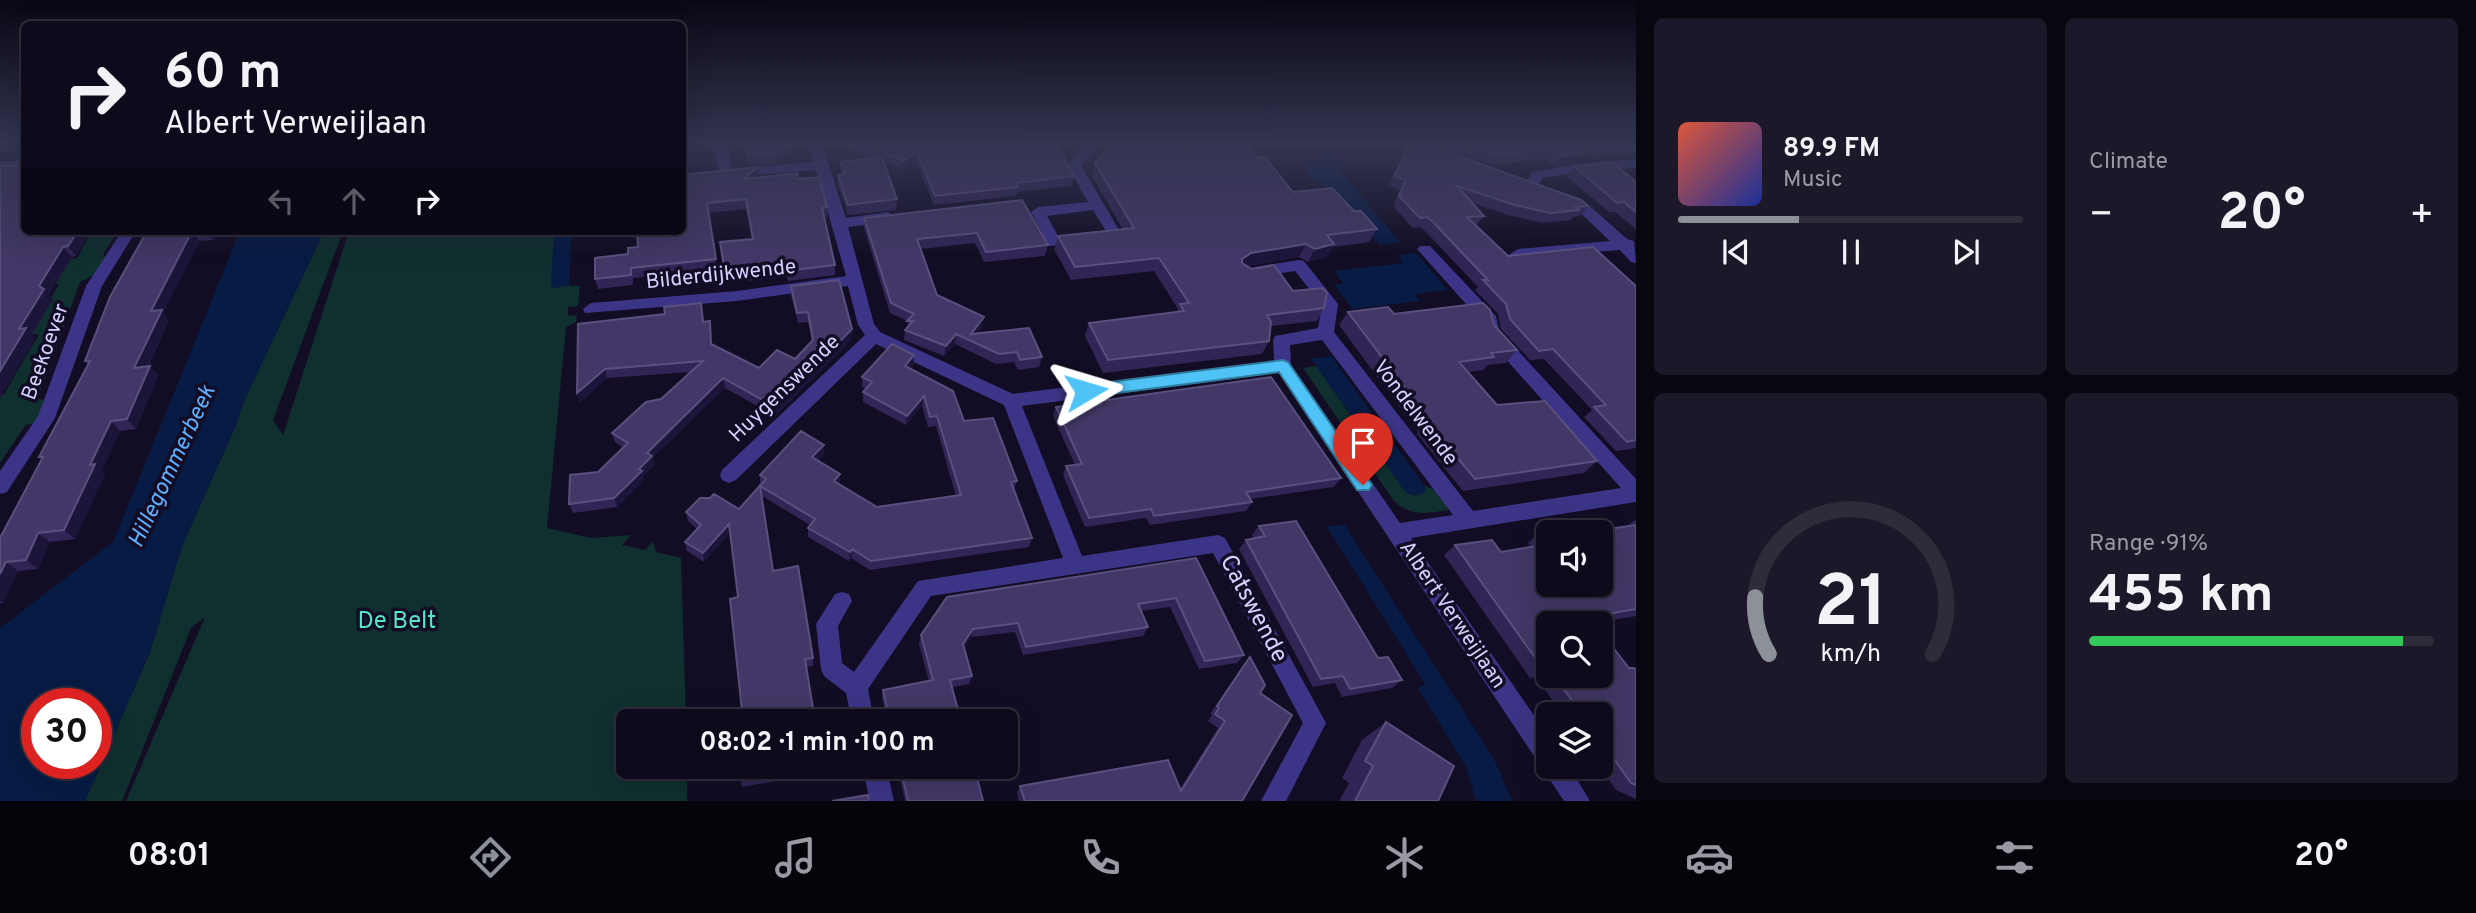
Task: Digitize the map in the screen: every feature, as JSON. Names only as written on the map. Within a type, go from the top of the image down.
[{"type":"street","points":[[828,181],[866,324],[874,336],[1011,401],[1283,366],[1281,340],[1326,333],[1330,304],[1308,265],[1245,274]]},
{"type":"street","points":[[1024,202],[1038,212],[1054,243],[1115,235],[1084,181]]},
{"type":"street","points":[[1538,181],[1539,187],[1578,203],[1629,244],[1636,258]]},
{"type":"street","points":[[1038,212],[1099,205]]},
{"type":"street","points":[[840,223],[901,216]]},
{"type":"street","name":"Beekoever","points":[[0,486],[46,418],[94,286],[126,235]]},
{"type":"street","points":[[1518,254],[1629,244]]},
{"type":"street","points":[[1425,249],[1490,320],[1491,332],[1636,493]]},
{"type":"street","name":"Bilderdijkwende","points":[[591,309],[737,296],[855,280]]},
{"type":"street","name":"Vondelwende","points":[[1326,333],[1469,521]]},
{"type":"street","name":"Huygenswende","points":[[729,475],[874,336]]},
{"type":"street","name":"Albert Verweijlaan","points":[[1283,366],[1536,739]]},
{"type":"street","points":[[1011,401],[1076,566]]},
{"type":"street","points":[[1395,532],[1636,493]]},
{"type":"street","name":"Catswende","points":[[856,687],[925,588],[1218,544],[1314,723],[1273,801]]},
{"type":"street","points":[[842,601],[827,624],[831,669],[856,687],[861,709]]},
{"type":"street","points":[[877,779],[882,801]]},
{"type":"street","points":[[1564,779],[1578,801]]},
{"type":"green space","points":[[90,235],[115,235],[103,254],[108,260],[100,272],[80,282],[38,398],[47,402],[41,420],[25,426],[0,463],[0,395],[4,394],[39,334],[30,334],[59,284],[0,288],[0,266],[77,258]]},
{"type":"green space","name":"De Belt","points":[[322,235],[342,235],[273,420],[283,435],[348,235],[556,235],[568,286],[580,286],[578,306],[568,307],[568,316],[577,315],[576,322],[566,327],[547,528],[591,538],[631,535],[622,545],[645,550],[653,541],[656,552],[681,558],[686,709],[616,709],[616,779],[687,779],[687,801],[126,801],[205,617],[191,628],[122,801],[85,801],[95,779],[112,779],[112,739],[150,652],[182,546],[244,401]]},
{"type":"green space","points":[[1316,366],[1404,490],[1416,496],[1426,490],[1424,485],[1441,493],[1452,509],[1414,512],[1394,501],[1303,368]]},
{"type":"water","points":[[1316,181],[1348,181],[1400,242],[1380,245],[1338,195]]},
{"type":"water","name":"Hillegommerbeek","points":[[238,235],[322,235],[244,401],[182,546],[150,652],[112,739],[112,688],[21,688],[21,779],[95,779],[85,801],[0,801],[0,628],[113,542]]},
{"type":"water","points":[[554,235],[572,235],[569,286],[552,288]]},
{"type":"water","points":[[1416,253],[1448,290],[1415,294],[1420,301],[1353,309],[1334,285],[1343,283],[1334,271],[1403,263],[1399,255]]},
{"type":"water","points":[[1331,356],[1424,485],[1426,490],[1422,494],[1410,495],[1404,490],[1311,359]]},
{"type":"water","points":[[1344,524],[1494,759],[1512,801],[1476,801],[1466,767],[1418,688],[1425,684],[1327,527]]},
{"type":"building","points":[[0,181],[21,181],[21,235],[75,235],[68,246],[63,247],[39,286],[44,289],[19,329],[26,328],[0,371]]},
{"type":"building","points":[[686,181],[820,181],[827,207],[822,208],[835,265],[787,271],[786,267],[725,273],[720,242],[753,239],[746,199],[707,203],[716,259],[631,268],[631,275],[595,279],[595,258],[628,254],[628,248],[638,247],[637,235],[686,235]]},
{"type":"building","points":[[840,181],[891,181],[897,199],[848,205]]},
{"type":"building","points":[[929,181],[1029,181],[1016,183],[1018,187],[935,196]]},
{"type":"building","points":[[1106,181],[1285,181],[1293,192],[1332,188],[1354,211],[1361,211],[1377,229],[1327,235],[1334,244],[1315,249],[1306,244],[1251,253],[1242,259],[1242,263],[1252,269],[1274,265],[1293,291],[1323,288],[1327,293],[1324,308],[1267,315],[1271,322],[1269,341],[1108,360],[1089,323],[1184,311],[1180,304],[1189,303],[1159,258],[1075,267],[1058,236],[1134,228]]},
{"type":"building","points":[[1405,181],[1529,181],[1581,200],[1588,206],[1576,207],[1579,210],[1551,213],[1515,205],[1457,186],[1484,216],[1467,217],[1508,256],[1593,247],[1636,286],[1636,440],[1627,442],[1594,407],[1606,405],[1553,349],[1539,351],[1510,319],[1506,304],[1483,280],[1488,280],[1433,222],[1427,217],[1420,218],[1399,196]]},
{"type":"building","points":[[1592,181],[1636,182],[1636,212],[1624,202],[1617,203]]},
{"type":"building","points":[[1022,200],[1048,245],[986,252],[977,233],[917,239],[937,295],[984,317],[971,334],[1029,328],[1042,357],[1020,360],[1017,352],[999,354],[956,334],[946,346],[905,330],[913,321],[907,321],[914,314],[891,303],[864,218]]},
{"type":"building","points":[[145,235],[190,235],[151,311],[162,310],[134,368],[150,366],[127,419],[111,421],[90,465],[95,464],[64,530],[38,533],[26,560],[6,562],[0,574],[0,538],[90,361],[85,361],[110,297]]},
{"type":"building","points":[[839,280],[852,329],[775,407],[723,378],[647,453],[652,456],[639,469],[642,471],[614,498],[569,504],[570,475],[598,472],[628,443],[612,433],[646,402],[661,399],[703,361],[605,369],[577,393],[578,324],[665,314],[664,307],[701,303],[703,322],[710,321],[711,344],[759,368],[777,350],[795,359],[813,340],[808,312],[797,313],[791,286]]},
{"type":"building","points":[[1483,303],[1490,310],[1494,325],[1517,350],[1491,353],[1494,357],[1459,362],[1497,405],[1545,401],[1597,461],[1475,479],[1427,421],[1430,421],[1348,312],[1388,307],[1394,314]]},
{"type":"building","points":[[892,344],[914,355],[905,366],[953,391],[964,421],[993,418],[1017,481],[1011,482],[1032,538],[871,561],[808,528],[815,519],[760,486],[773,571],[798,566],[813,658],[805,659],[813,709],[742,709],[730,599],[738,597],[729,524],[703,553],[685,542],[701,525],[686,512],[700,498],[710,498],[714,494],[739,509],[766,479],[760,475],[801,431],[824,445],[812,457],[840,474],[834,481],[877,507],[961,495],[937,416],[930,417],[924,396],[907,416],[863,392],[872,382],[862,377]]},
{"type":"building","points":[[1271,377],[1341,478],[1246,492],[1252,502],[1154,516],[1151,509],[1089,518],[1066,466],[1082,464],[1056,407]]},
{"type":"building","points":[[1296,521],[1378,658],[1388,657],[1402,680],[1350,689],[1343,676],[1321,679],[1246,540],[1265,536],[1259,526]]},
{"type":"building","points":[[1636,525],[1636,609],[1613,613],[1536,611],[1536,659],[1455,545],[1492,540],[1501,552],[1536,546],[1536,597],[1613,597],[1613,528]]},
{"type":"building","points":[[1196,558],[1244,655],[1205,661],[1176,598],[1138,604],[1148,627],[1026,647],[1018,623],[973,629],[963,644],[972,676],[950,680],[958,709],[887,709],[883,690],[933,680],[921,635],[947,597]]},
{"type":"building","points":[[1613,647],[1629,668],[1636,670],[1636,785],[1631,783],[1613,758],[1613,702],[1573,702],[1563,688],[1613,688]]},
{"type":"building","points":[[1250,657],[1265,685],[1260,693],[1292,715],[1242,801],[1025,801],[1020,786],[1168,760],[1181,791],[1225,721],[1215,714],[1219,708],[1217,706]]},
{"type":"building","points":[[1386,722],[1454,766],[1438,801],[1355,801],[1373,766],[1365,761]]},
{"type":"building","points":[[903,779],[977,779],[983,801],[908,801]]},
{"type":"building","points":[[868,795],[869,801],[832,801]]},
{"type":"route","points":[[1086,391],[1283,366],[1363,485]]}]
